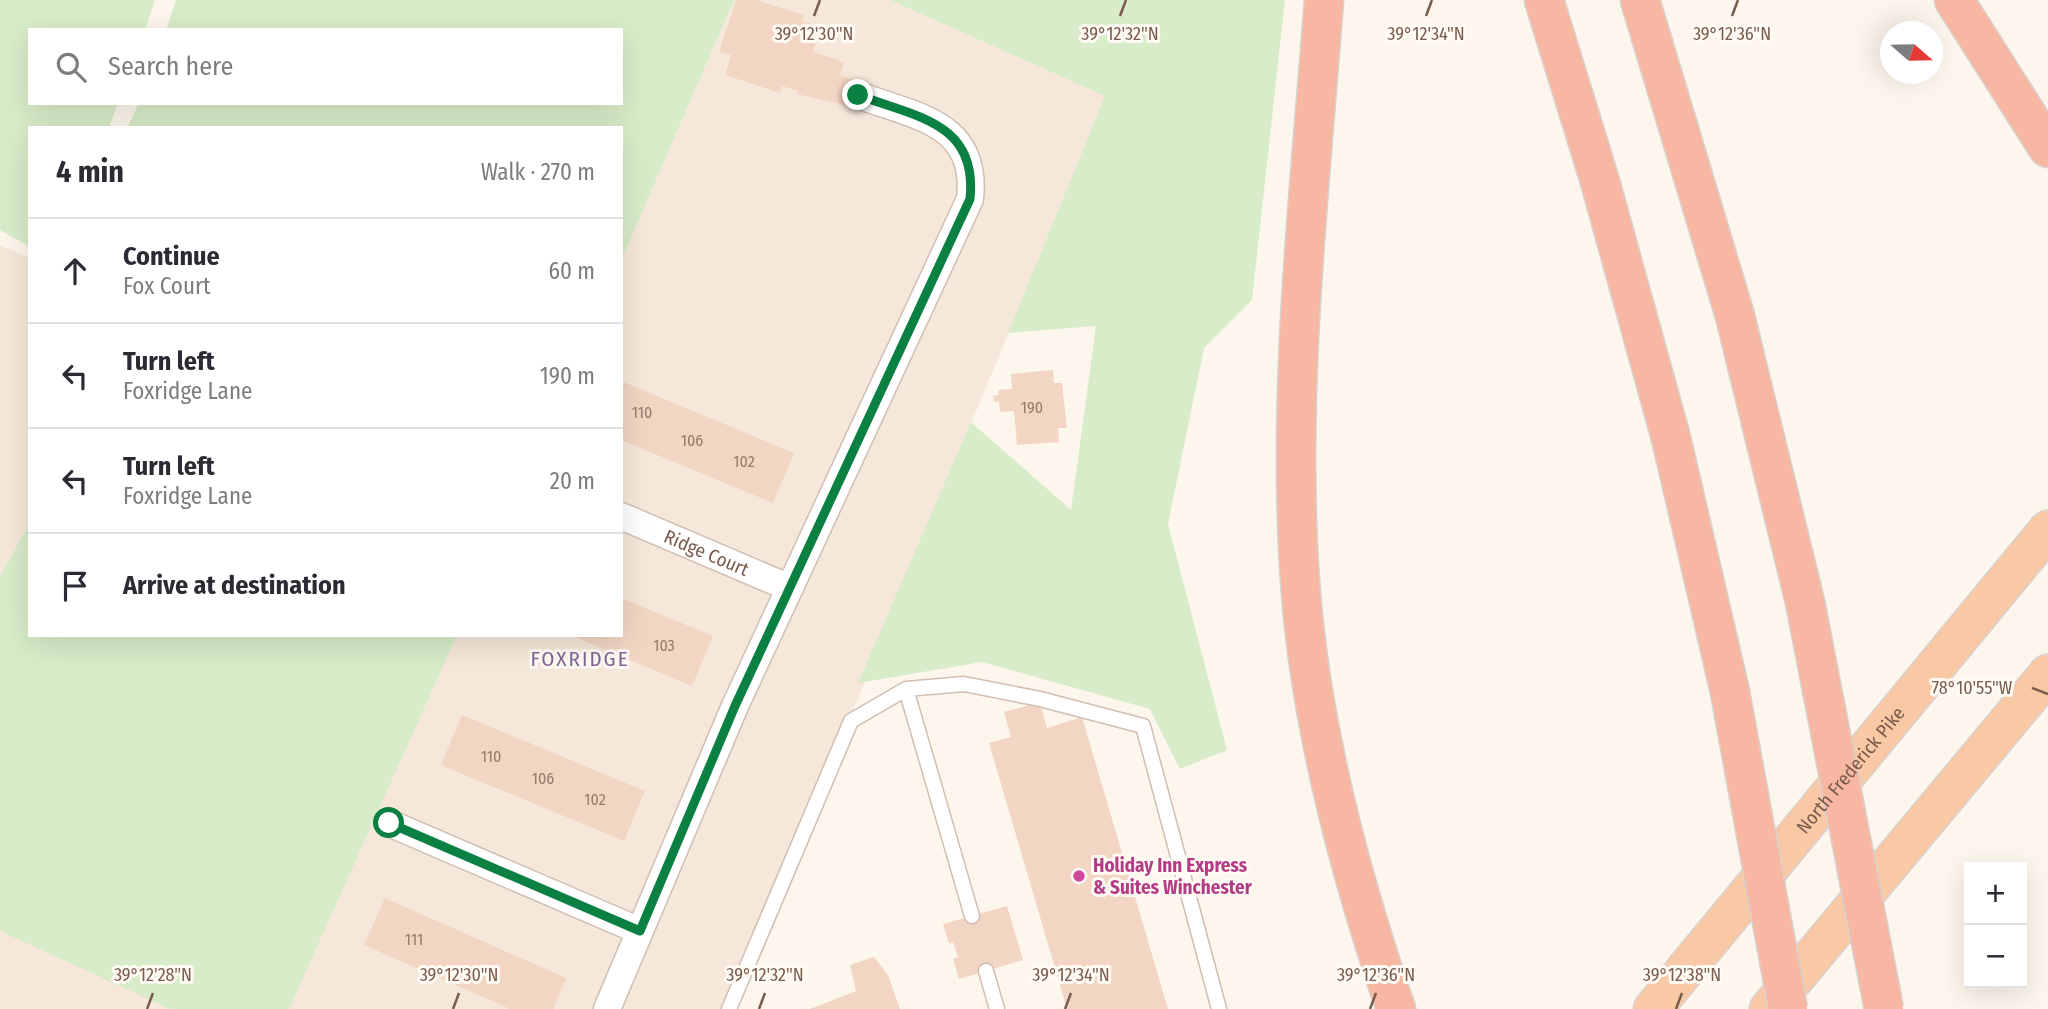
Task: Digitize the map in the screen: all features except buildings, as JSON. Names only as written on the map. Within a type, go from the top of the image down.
[{"type":"highway","points":[[1324,0],[1298,353],[1299,567],[1310,671],[1334,792],[1352,869],[1396,1009]]},
{"type":"highway","points":[[1544,0],[1599,178],[1671,438],[1730,692],[1788,1009]]},
{"type":"highway","points":[[1640,0],[1735,316],[1805,602],[1884,1009]]},
{"type":"highway","points":[[1955,0],[2048,119]]},
{"type":"highway","points":[[1955,0],[2048,148]]},
{"type":"highway","name":"North Frederick Pike","points":[[1653,1009],[2048,530]]},
{"type":"highway","points":[[1769,1009],[2048,674]]},
{"type":"street","points":[[607,1009],[735,706],[970,199],[972,177],[969,160],[958,141],[941,127],[858,95]]},
{"type":"street","name":"Ridge Court","points":[[623,517],[790,588]]},
{"type":"street","points":[[389,823],[640,931]]},
{"type":"lane","points":[[729,1009],[851,720],[906,689],[964,684],[1040,699],[1143,726],[1219,1009]]},
{"type":"lane","points":[[906,689],[972,916]]},
{"type":"lane","points":[[986,971],[997,1009]]},
{"type":"shaded area","points":[[734,0],[890,0],[1106,96],[730,1009],[0,1009],[0,245],[28,257],[28,637],[623,637],[623,256]]},
{"type":"green space","points":[[0,0],[155,0],[146,28],[28,28],[28,105],[117,105],[110,126],[28,126],[28,246],[0,230]]},
{"type":"green space","points":[[176,0],[734,0],[623,256],[623,126],[128,126],[138,105],[623,105],[623,28],[167,28]]},
{"type":"green space","points":[[890,0],[1285,0],[1252,300],[1204,348],[1168,524],[1227,750],[1180,769],[1150,709],[982,662],[858,683],[971,422],[1071,510],[1096,326],[1008,333],[1105,96]]},
{"type":"green space","points":[[28,527],[28,637],[456,637],[289,1009],[170,1009],[0,931],[0,576]]},
{"type":"place","name":"Holiday Inn Express & Suites Winchester","points":[[1079,876]]},
{"type":"district","name":"FOXRIDGE","points":[[580,659]]},
{"type":"route","points":[[389,823],[640,931],[735,706],[970,199],[972,177],[969,160],[958,141],[941,127],[858,95]]}]
